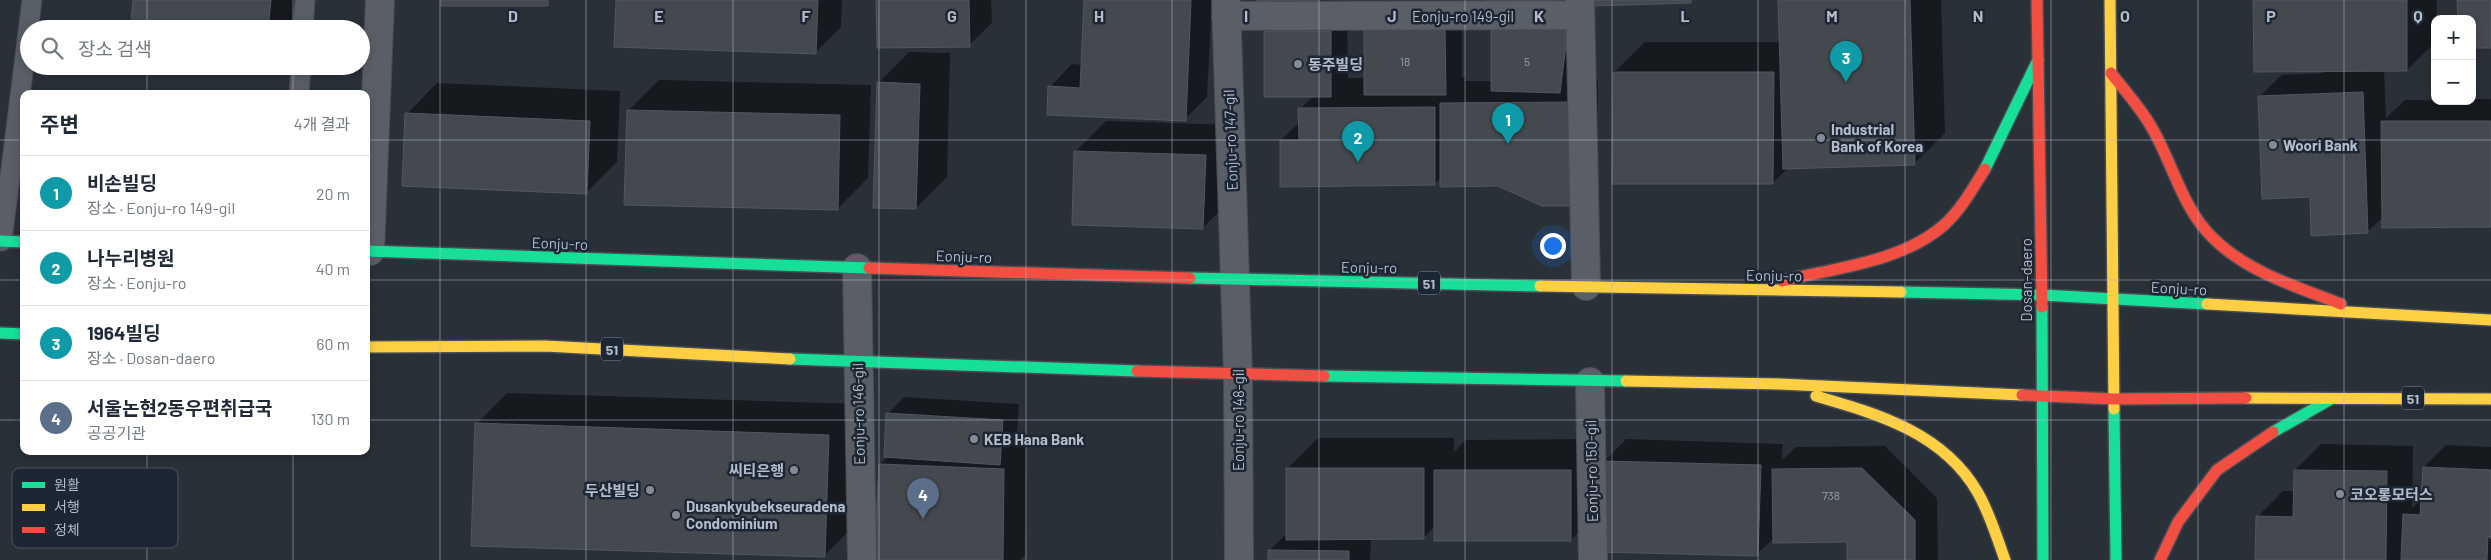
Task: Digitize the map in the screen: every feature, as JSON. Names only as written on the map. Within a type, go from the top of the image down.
[{"type":"main road","name":"Dosan-daero","points":[[2037,0],[2042,295],[2043,560]]},
{"type":"main road","points":[[2110,0],[2116,560]]},
{"type":"main road","points":[[1748,289],[1899,250],[1929,237],[1960,207],[1992,155],[2038,60]]},
{"type":"main road","points":[[2111,73],[2151,127],[2193,210],[2212,237],[2248,263],[2290,284],[2363,313]]},
{"type":"main road","points":[[1,241],[20,242]]},
{"type":"main road","name":"Eonju-ro","points":[[370,251],[1235,280],[2042,295],[2491,320]]},
{"type":"main road","points":[[0,332],[20,334]]},
{"type":"main road","name":"51","points":[[370,347],[545,346],[857,362],[1238,374],[1779,384],[2114,399],[2336,397],[2491,399]]},
{"type":"main road","points":[[1779,384],[1902,424],[1935,444],[1962,469],[1978,492],[2005,560]]},
{"type":"main road","points":[[2160,560],[2178,522],[2217,470],[2288,422],[2336,397]]},
{"type":"street","points":[[370,209],[380,0]]},
{"type":"street","name":"Eonju-ro 149-gil","points":[[1226,8],[1580,8],[1586,286]]},
{"type":"street","name":"Eonju-ro 147-gil","points":[[1226,8],[1235,280]]},
{"type":"street","name":"Eonju-ro 146-gil","points":[[857,268],[857,362],[862,560]]},
{"type":"street","name":"Eonju-ro 148-gil","points":[[1235,280],[1238,374],[1239,560]]},
{"type":"street","name":"Eonju-ro 150-gil","points":[[1590,382],[1593,560]]},
{"type":"lane","points":[[30,20],[32,0]]},
{"type":"lane","points":[[304,20],[305,0]]},
{"type":"lane","points":[[22,90],[24,75]]},
{"type":"lane","points":[[299,90],[300,75]]},
{"type":"lane","points":[[1,241],[20,111]]},
{"type":"building","points":[[133,0],[271,0],[269,20],[131,20]]},
{"type":"building","points":[[441,0],[548,0],[548,6],[441,6]]},
{"type":"building","points":[[616,0],[818,0],[816,54],[614,47]]},
{"type":"building","points":[[876,0],[969,0],[970,47],[877,48]]},
{"type":"building","points":[[1084,0],[1191,0],[1186,121],[1047,115],[1048,86],[1080,88]]},
{"type":"building","points":[[1257,0],[1318,0],[1318,2],[1257,3]]},
{"type":"building","points":[[1486,0],[1557,0],[1557,7],[1487,10]]},
{"type":"building","points":[[1594,0],[1691,0],[1691,3],[1593,6]]},
{"type":"building","points":[[1778,0],[1910,0],[1915,165],[1783,169]]},
{"type":"building","points":[[2253,0],[2407,0],[2407,71],[2254,72]]},
{"type":"building","points":[[2457,0],[2491,0],[2491,48],[2476,48],[2476,15],[2458,15]]},
{"type":"building","points":[[1445,27],[1446,95],[1364,95],[1364,28]]},
{"type":"building","points":[[1568,28],[1560,93],[1491,91],[1491,30]]},
{"type":"building","name":"동주빌딩","points":[[1264,31],[1331,31],[1331,97],[1264,97]]},
{"type":"building","points":[[1613,72],[1774,72],[1773,184],[1612,184]]},
{"type":"building","points":[[877,82],[920,84],[916,209],[873,208]]},
{"type":"building","points":[[2363,92],[2368,233],[2311,236],[2310,197],[2262,199],[2258,96]]},
{"type":"building","points":[[1576,102],[1576,206],[1542,206],[1498,186],[1440,187],[1440,103]]},
{"type":"building","points":[[1435,107],[1435,185],[1280,187],[1280,140],[1299,140],[1298,108]]},
{"type":"building","points":[[627,110],[840,115],[838,210],[624,205]]},
{"type":"building","points":[[405,113],[590,121],[587,194],[402,186]]},
{"type":"building","points":[[2381,121],[2491,121],[2491,227],[2382,228]]},
{"type":"building","points":[[1074,151],[1206,155],[1203,229],[1072,225]]},
{"type":"building","points":[[886,413],[1003,420],[1000,465],[884,457]]},
{"type":"building","name":"두산빌딩","points":[[475,423],[829,435],[825,557],[471,546]]},
{"type":"building","points":[[1603,461],[1761,465],[1758,556],[1600,552]]},
{"type":"building","points":[[879,464],[1004,469],[1003,560],[874,560]]},
{"type":"building","points":[[2423,467],[2491,470],[2491,539],[2488,536],[2487,560],[2401,560],[2403,514],[2420,515]]},
{"type":"building","points":[[1286,468],[1424,468],[1424,539],[1286,540]]},
{"type":"building","points":[[1862,468],[1915,520],[1915,560],[1847,560],[1847,542],[1773,543],[1772,469]]},
{"type":"building","points":[[1434,470],[1571,470],[1571,541],[1434,541]]},
{"type":"building","name":"코오롱모터스","points":[[2294,470],[2387,471],[2386,560],[2255,560],[2256,516],[2293,517]]},
{"type":"building","points":[[1268,550],[1349,551],[1349,560],[1268,560]]},
{"type":"traffic: fast","points":[[1985,169],[2038,60]]},
{"type":"traffic: fast","points":[[0,241],[20,242]]},
{"type":"traffic: fast","points":[[370,251],[869,268]]},
{"type":"traffic: fast","points":[[1190,278],[1540,286]]},
{"type":"traffic: fast","points":[[1901,292],[2042,295],[2207,304]]},
{"type":"traffic: fast","points":[[2042,307],[2043,560]]},
{"type":"traffic: fast","points":[[0,333],[20,334]]},
{"type":"traffic: fast","points":[[790,359],[1137,371]]},
{"type":"traffic: fast","points":[[1324,376],[1626,381]]},
{"type":"traffic: fast","points":[[2273,432],[2331,399]]},
{"type":"traffic: fast","points":[[2114,409],[2116,560]]},
{"type":"traffic: slow","points":[[2110,0],[2114,409]]},
{"type":"traffic: slow","points":[[1540,286],[1901,292]]},
{"type":"traffic: slow","points":[[2207,304],[2491,320]]},
{"type":"traffic: slow","points":[[370,347],[545,346],[790,359]]},
{"type":"traffic: slow","points":[[1626,381],[1779,384],[2022,395]]},
{"type":"traffic: slow","points":[[1816,396],[1886,419],[1908,429],[1947,455],[1964,472],[1978,493],[1990,518],[2005,560]]},
{"type":"traffic: slow","points":[[2246,398],[2491,399]]},
{"type":"traffic: jam","points":[[2037,0],[2042,307]]},
{"type":"traffic: jam","points":[[2111,73],[2148,121],[2193,213],[2213,238],[2226,250],[2257,269],[2290,285],[2341,304]]},
{"type":"traffic: jam","points":[[1782,281],[1867,262],[1908,248],[1944,225],[1956,213],[1985,169]]},
{"type":"traffic: jam","points":[[869,268],[1190,278]]},
{"type":"traffic: jam","points":[[1137,371],[1324,376]]},
{"type":"traffic: jam","points":[[2022,395],[2114,399],[2246,398]]},
{"type":"traffic: jam","points":[[2160,560],[2178,522],[2217,470],[2273,432]]},
{"type":"place","name":"동주빌딩","points":[[1298,64]]},
{"type":"place","name":"1964빌딩","points":[[1846,82]]},
{"type":"place","name":"Industrial Bank of Korea","points":[[1821,138]]},
{"type":"place","name":"비손빌딩","points":[[1508,144]]},
{"type":"place","name":"Woori Bank","points":[[2273,145]]},
{"type":"place","name":"나누리병원","points":[[1358,162]]},
{"type":"place","name":"KEB Hana Bank","points":[[974,439]]},
{"type":"place","name":"씨티은행","points":[[794,470]]},
{"type":"place","name":"두산빌딩","points":[[650,490]]},
{"type":"place","name":"코오롱모터스","points":[[2340,494]]},
{"type":"place","name":"Dusankyubekseuradena Condominium","points":[[676,515]]},
{"type":"place","name":"서울논현2동우편취급국","points":[[923,519]]}]
